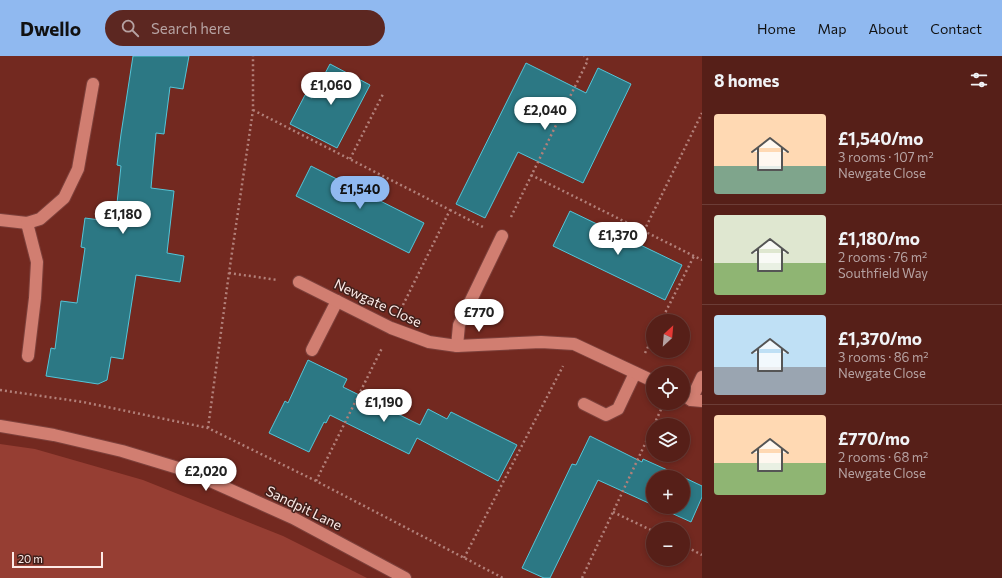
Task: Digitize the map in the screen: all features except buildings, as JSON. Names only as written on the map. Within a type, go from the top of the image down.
[{"type":"street","points":[[0,220],[27,223],[40,219],[64,198],[78,169],[93,84]]},
{"type":"street","points":[[27,223],[38,262],[36,298],[28,356]]},
{"type":"street","points":[[456,346],[459,325],[502,236]]},
{"type":"street","name":"Newgate Close","points":[[299,282],[391,328],[429,342],[456,346],[541,342],[574,344],[646,378]]},
{"type":"street","points":[[312,350],[337,301]]},
{"type":"street","points":[[584,404],[606,415],[618,409],[635,373]]},
{"type":"street","points":[[692,399],[702,376]]},
{"type":"street","name":"Sandpit Lane","points":[[0,426],[62,436],[122,451],[188,471],[293,518],[405,578]]},
{"type":"path","points":[[208,428],[253,110],[253,56]]},
{"type":"path","points":[[253,110],[502,236],[588,60],[584,56]]},
{"type":"path","points":[[350,159],[383,94]]},
{"type":"path","points":[[644,231],[702,112]]},
{"type":"path","points":[[531,175],[702,260]]},
{"type":"path","points":[[316,481],[450,210]]},
{"type":"path","points":[[665,314],[694,256]]},
{"type":"path","points":[[229,274],[299,282]]},
{"type":"path","points":[[464,558],[574,344]]},
{"type":"path","points":[[0,390],[83,402],[208,428],[316,481],[503,578]]},
{"type":"path","points":[[582,578],[646,443]]},
{"type":"path","points":[[613,512],[646,528]]},
{"type":"path","points":[[690,548],[702,554]]},
{"type":"shaded area","points":[[0,444],[35,449],[143,480],[283,536],[367,578],[0,578]]}]
